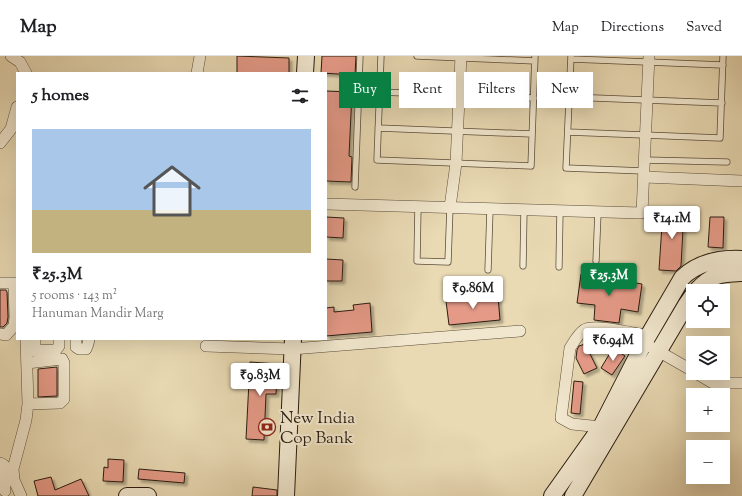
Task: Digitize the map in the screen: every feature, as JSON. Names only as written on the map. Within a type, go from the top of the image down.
[{"type":"street","points":[[11,56],[20,62],[25,72]]},
{"type":"street","points":[[197,72],[200,56]]},
{"type":"street","points":[[305,72],[306,56]]},
{"type":"street","points":[[450,207],[456,163],[461,57]]},
{"type":"street","points":[[327,204],[642,213],[649,59]]},
{"type":"street","points":[[0,143],[11,129],[16,112]]},
{"type":"street","points":[[644,169],[742,181]]},
{"type":"street","points":[[552,496],[601,427],[682,278],[690,270],[702,264],[717,260],[742,259]]},
{"type":"street","points":[[703,284],[720,274],[742,273]]},
{"type":"street","points":[[0,283],[15,283],[14,326],[6,335],[0,334]]},
{"type":"street","points":[[573,496],[686,304]]},
{"type":"street","points":[[601,427],[572,424],[561,418],[570,348],[584,329],[595,327],[647,340],[658,351],[686,367]]},
{"type":"street","points":[[206,346],[293,344],[520,331]]},
{"type":"street","points":[[26,340],[30,355]]},
{"type":"street","points":[[0,463],[4,465],[3,491],[19,493],[14,480],[13,469],[26,420],[30,355],[35,340]]},
{"type":"street","points":[[30,355],[56,350],[59,346],[59,340]]},
{"type":"street","points":[[76,340],[76,347],[79,349],[86,349],[88,340]]},
{"type":"street","points":[[286,496],[293,344]]},
{"type":"street","points":[[28,404],[60,403],[64,399],[64,363],[62,359],[30,355]]},
{"type":"street","points":[[707,380],[712,383],[742,383]]},
{"type":"street","points":[[127,496],[148,496]]},
{"type":"lane","points":[[355,187],[360,56]]},
{"type":"lane","points":[[381,56],[381,72]]},
{"type":"lane","points":[[379,108],[377,160],[531,166],[535,58],[417,56]]},
{"type":"lane","points":[[568,132],[720,138],[724,56]]},
{"type":"lane","points":[[570,72],[571,58],[649,59],[723,66]]},
{"type":"lane","points":[[391,93],[534,98]]},
{"type":"lane","points":[[593,98],[722,103]]},
{"type":"lane","points":[[569,108],[566,168],[644,169],[727,162]]},
{"type":"lane","points":[[378,128],[532,134]]},
{"type":"lane","points":[[418,206],[417,261],[440,262],[448,262],[450,207]]},
{"type":"lane","points":[[488,270],[490,208]]},
{"type":"lane","points":[[523,266],[524,210]]},
{"type":"lane","points":[[559,267],[560,211]]},
{"type":"lane","points":[[596,261],[598,212]]},
{"type":"building","points":[[237,56],[289,58],[289,72],[237,72]]},
{"type":"building","points":[[322,56],[356,56],[355,72],[339,72],[339,74],[327,73],[327,72],[321,72]]},
{"type":"building","points":[[327,91],[339,92],[339,108],[351,108],[349,156],[352,157],[351,182],[327,181]]},
{"type":"building","points":[[663,210],[684,210],[681,266],[676,271],[659,270]]},
{"type":"building","points":[[327,217],[344,218],[343,238],[327,237]]},
{"type":"building","points":[[710,217],[724,217],[723,248],[708,247]]},
{"type":"building","points":[[327,259],[343,260],[342,281],[327,281]]},
{"type":"building","points":[[581,274],[642,284],[638,312],[621,309],[619,323],[594,320],[595,305],[577,303]]},
{"type":"building","points":[[0,290],[6,290],[7,292],[8,317],[7,323],[3,327],[0,327]]},
{"type":"building","points":[[498,296],[500,320],[449,325],[446,301]]},
{"type":"building","points":[[370,303],[372,332],[327,336],[327,308],[334,307],[334,312],[354,310],[353,305]]},
{"type":"building","points":[[585,344],[597,368],[584,374],[576,358],[579,346]]},
{"type":"building","points":[[613,348],[625,356],[612,375],[601,368]]},
{"type":"building","points":[[250,362],[278,364],[276,394],[266,394],[264,440],[246,439]]},
{"type":"building","points":[[57,367],[57,396],[38,397],[38,369]]},
{"type":"building","points":[[574,381],[583,382],[580,414],[571,413]]},
{"type":"building","points":[[108,459],[124,460],[123,482],[103,481],[104,467],[108,468]]},
{"type":"building","points":[[139,469],[185,473],[184,483],[138,479]]},
{"type":"building","points":[[51,477],[55,490],[81,479],[89,496],[38,496],[34,481]]},
{"type":"building","points":[[253,487],[277,490],[277,496],[252,496]]},
{"type":"place","name":"New India Cop Bank","points":[[267,427]]}]
